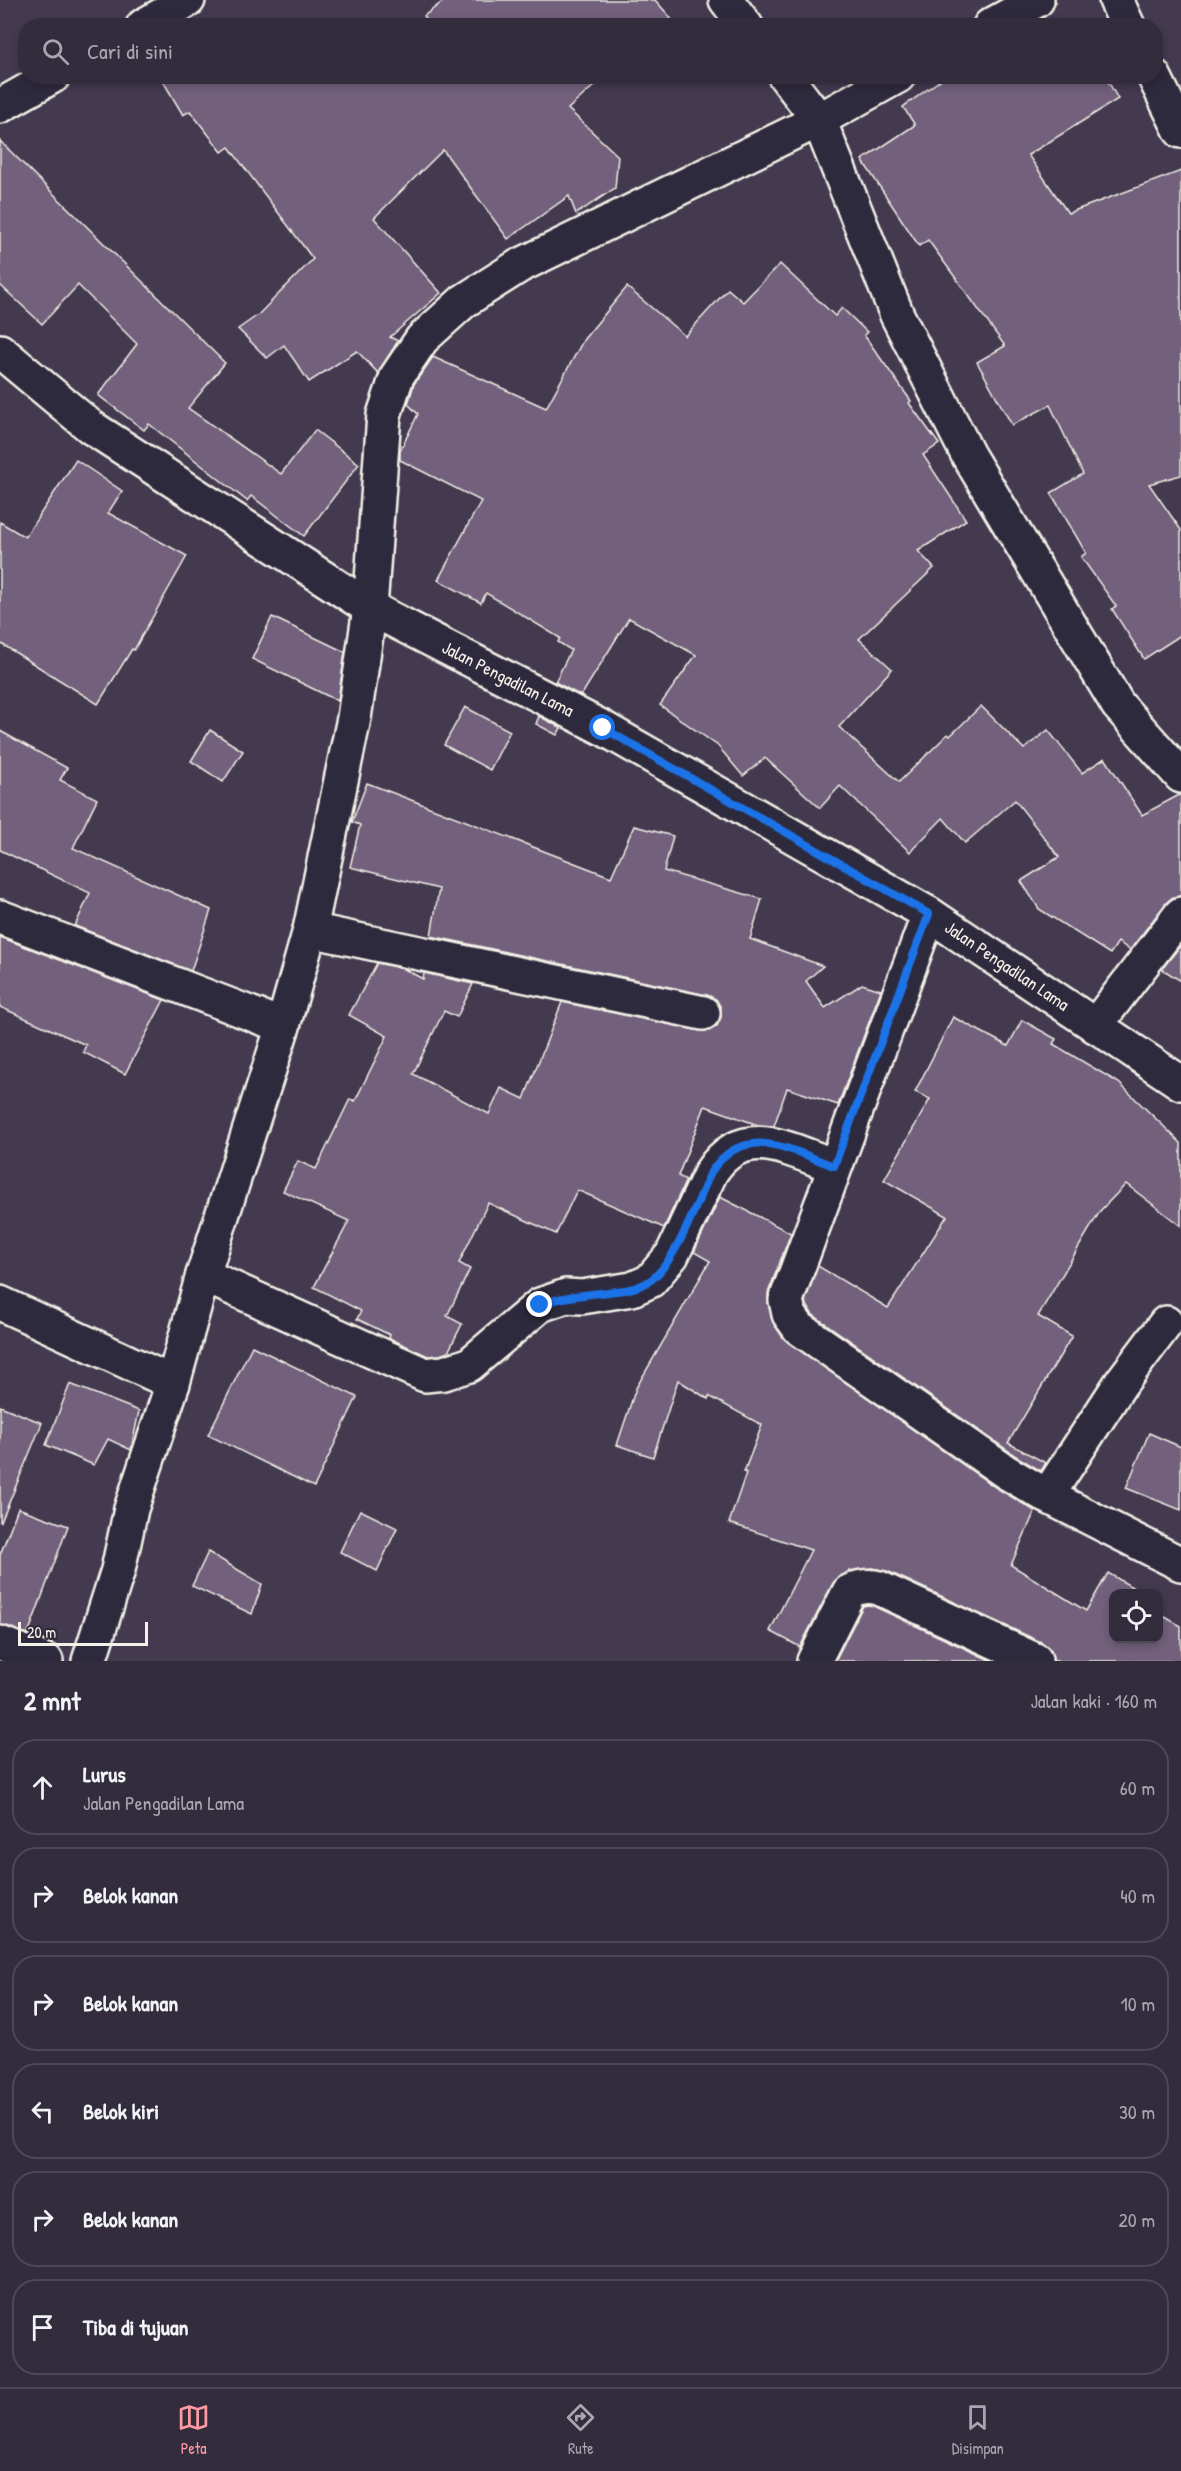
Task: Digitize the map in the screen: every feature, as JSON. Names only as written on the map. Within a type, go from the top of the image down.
[{"type":"street","points":[[157,18],[188,0]]},
{"type":"street","points":[[726,0],[740,18]]},
{"type":"street","points":[[1004,18],[1037,0]]},
{"type":"street","points":[[1116,0],[1124,18]]},
{"type":"street","points":[[0,106],[39,84]]},
{"type":"street","points":[[791,84],[819,120],[897,315],[968,455],[1118,705],[1181,776]]},
{"type":"street","points":[[89,1661],[118,1570],[131,1509],[173,1383],[203,1275],[283,1026],[310,930],[354,718],[370,608],[384,415],[397,376],[422,339],[464,301],[519,266],[819,120],[884,84]]},
{"type":"street","points":[[1158,84],[1181,131]]},
{"type":"street","name":"Jalan Pengadilan Lama","points":[[0,351],[91,427],[370,608],[603,728],[929,914],[1181,1083]]},
{"type":"street","points":[[929,914],[786,1300],[789,1314],[799,1328],[1006,1472],[1047,1496],[1181,1564]]},
{"type":"street","points":[[1095,1026],[1181,914]]},
{"type":"street","points":[[0,917],[283,1026]]},
{"type":"street","points":[[310,930],[703,1013]]},
{"type":"street","points":[[203,1275],[425,1375],[444,1373],[469,1365],[540,1305],[566,1296],[582,1297],[632,1289],[650,1281],[672,1255],[717,1162],[745,1144],[764,1142],[834,1166]]},
{"type":"street","points":[[0,1303],[173,1383]]},
{"type":"street","points":[[1047,1496],[1121,1383],[1166,1323]]},
{"type":"street","points":[[814,1661],[849,1592],[859,1587],[871,1586],[1035,1660]]},
{"type":"street","points":[[0,1643],[46,1661]]},
{"type":"building","points":[[445,0],[655,0],[671,18],[425,18],[424,16]]},
{"type":"building","points":[[165,84],[596,84],[568,109],[618,156],[615,188],[576,214],[569,196],[508,239],[443,150],[374,218],[441,293],[390,337],[398,341],[378,373],[357,351],[309,382],[284,345],[267,358],[238,329],[258,315],[313,259],[229,147],[222,152],[190,111],[183,115]]},
{"type":"building","points":[[935,84],[1110,84],[1118,99],[1028,155],[1068,213],[1181,171],[1181,475],[1149,484],[1181,530],[1181,635],[1144,659],[1112,609],[1116,606],[1081,557],[1086,553],[1051,493],[1083,474],[1050,405],[1012,425],[977,362],[1005,346],[928,240],[919,246],[862,160],[915,125],[903,107]]},
{"type":"building","points":[[0,141],[225,363],[188,408],[281,474],[315,430],[359,464],[304,536],[251,496],[247,501],[149,424],[144,430],[98,395],[137,344],[78,285],[42,324],[0,285]]},
{"type":"building","points":[[780,264],[835,316],[842,308],[867,332],[864,335],[939,444],[923,455],[966,520],[918,551],[934,568],[859,639],[892,669],[839,727],[899,782],[948,734],[950,736],[981,706],[1024,749],[1048,730],[1082,773],[1105,758],[1142,815],[1181,794],[1181,896],[1173,897],[1166,903],[1130,950],[1118,942],[1110,954],[1039,909],[1021,881],[1059,857],[1015,800],[965,843],[943,818],[910,852],[840,786],[820,808],[765,758],[743,776],[718,746],[660,705],[696,655],[629,618],[581,696],[555,682],[571,650],[558,642],[560,638],[486,593],[481,603],[438,580],[481,501],[400,460],[400,451],[418,414],[408,404],[414,384],[433,357],[546,408],[584,339],[627,287],[685,336],[728,289],[743,302]]},
{"type":"building","points":[[76,460],[122,491],[108,513],[187,556],[134,650],[132,649],[98,704],[0,643],[0,522],[25,537]]},
{"type":"building","points":[[272,617],[345,652],[338,701],[252,659]]},
{"type":"building","points":[[465,707],[510,731],[490,770],[444,745]]},
{"type":"building","points":[[539,716],[561,728],[557,735],[536,724]]},
{"type":"building","points":[[210,730],[243,751],[223,782],[191,761]]},
{"type":"building","points":[[0,731],[67,768],[60,780],[97,799],[73,848],[211,910],[191,971],[75,926],[90,893],[0,850]]},
{"type":"building","points":[[367,783],[611,877],[634,826],[673,836],[664,871],[762,899],[750,939],[823,966],[806,981],[825,1008],[862,984],[881,990],[838,1105],[787,1088],[774,1126],[758,1125],[705,1106],[678,1176],[686,1180],[664,1228],[577,1190],[556,1234],[488,1203],[459,1263],[470,1269],[447,1316],[462,1324],[448,1352],[440,1355],[428,1356],[389,1338],[390,1335],[357,1319],[361,1311],[314,1287],[349,1221],[283,1191],[298,1161],[316,1169],[350,1099],[355,1101],[387,1036],[349,1015],[377,963],[404,969],[423,979],[424,973],[473,984],[457,1017],[444,1011],[413,1074],[489,1114],[501,1088],[524,1099],[562,1002],[700,1031],[709,1031],[717,1026],[721,1017],[721,1008],[716,999],[707,995],[431,936],[439,889],[350,867],[360,825],[352,822]]},
{"type":"building","points":[[0,937],[164,1000],[125,1074],[83,1052],[86,1045],[0,1007]]},
{"type":"building","points":[[1181,945],[1181,981],[1162,969]]},
{"type":"building","points":[[953,1017],[1008,1046],[1022,1020],[1056,1039],[1053,1044],[1119,1083],[1181,1143],[1181,1226],[1126,1184],[1100,1211],[1038,1316],[1072,1336],[1008,1443],[1046,1463],[1041,1471],[812,1314],[805,1301],[818,1266],[888,1308],[947,1216],[884,1180],[930,1099],[915,1092]]},
{"type":"building","points":[[720,1197],[791,1233],[768,1293],[768,1303],[774,1324],[784,1339],[995,1487],[1035,1511],[1011,1565],[1086,1611],[1108,1573],[1136,1589],[1109,1589],[1109,1643],[1163,1643],[1163,1616],[1181,1626],[1181,1661],[1053,1661],[1051,1650],[1043,1643],[887,1571],[872,1568],[849,1571],[833,1583],[800,1647],[770,1631],[811,1550],[729,1523],[746,1473],[744,1472],[762,1425],[709,1396],[708,1399],[678,1380],[653,1457],[617,1445],[636,1388],[710,1261],[694,1252]]},
{"type":"building","points":[[252,1346],[357,1397],[314,1487],[208,1435]]},
{"type":"building","points":[[70,1384],[139,1411],[131,1450],[108,1439],[94,1465],[46,1445]]},
{"type":"building","points":[[0,1406],[42,1423],[1,1522],[0,1522]]},
{"type":"building","points":[[1149,1433],[1181,1447],[1181,1510],[1126,1488]]},
{"type":"building","points":[[18,1508],[68,1526],[28,1634],[0,1625],[0,1555]]},
{"type":"building","points":[[360,1510],[397,1528],[377,1571],[340,1552]]},
{"type":"building","points":[[208,1552],[262,1584],[252,1614],[192,1586]]},
{"type":"building","points":[[868,1605],[992,1661],[835,1661],[863,1606]]},
{"type":"route","points":[[540,1305],[566,1296],[582,1297],[632,1289],[650,1281],[672,1255],[717,1162],[745,1144],[764,1142],[778,1145],[834,1166],[929,914],[603,728]]}]
